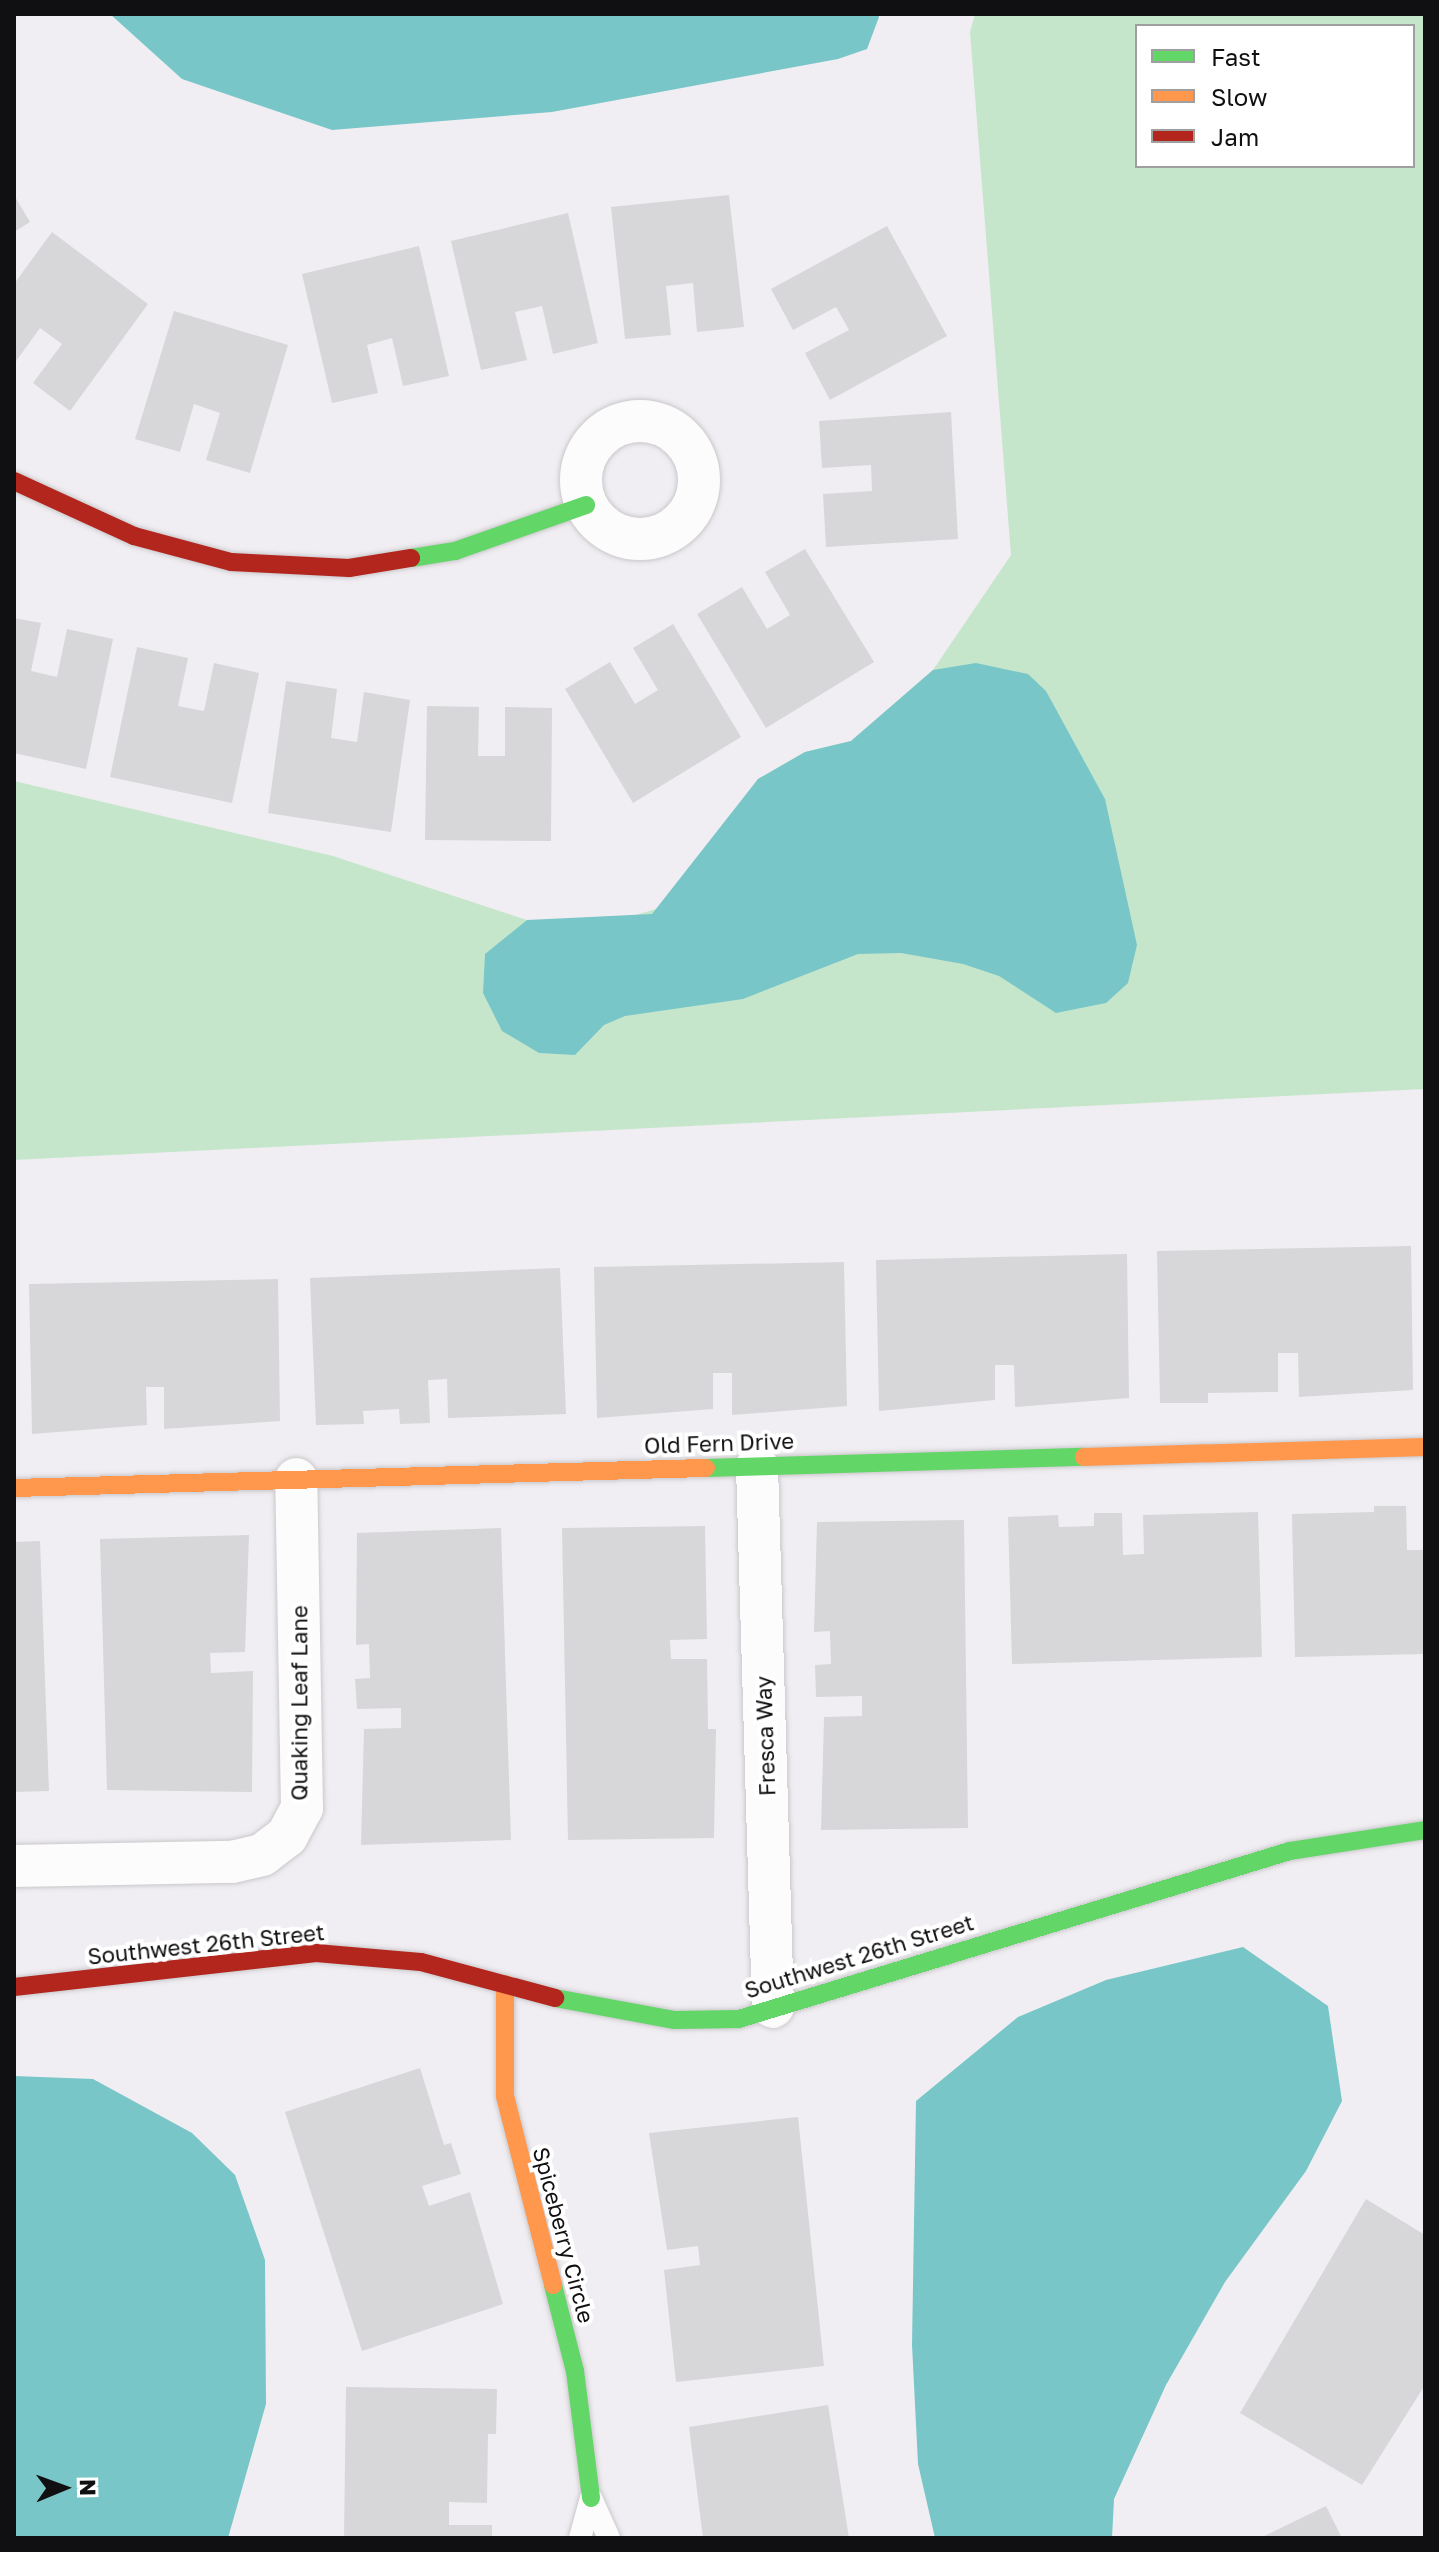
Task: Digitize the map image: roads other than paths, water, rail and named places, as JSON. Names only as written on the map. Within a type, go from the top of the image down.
[{"type":"street","points":[[14,481],[134,536],[231,562],[349,568],[455,551],[586,505]]},
{"type":"street","name":"Old Fern Drive","points":[[14,1488],[1425,1447]]},
{"type":"street","name":"Fresca Way","points":[[757,1466],[773,2007]]},
{"type":"street","name":"Quaking Leaf Lane","points":[[14,1866],[232,1862],[262,1855],[287,1836],[302,1808],[296,1479]]},
{"type":"street","name":"Southwest 26th Street","points":[[14,1987],[316,1953],[387,1956],[610,2012],[675,2020],[739,2019],[1290,1851],[1425,1830]]},
{"type":"street","name":"Spiceberry Circle","points":[[505,1984],[505,2096],[575,2371],[591,2498]]},
{"type":"lane","points":[[580,2538],[591,2498]]},
{"type":"lane","points":[[591,2498],[609,2538]]},
{"type":"water","points":[[110,14],[878,14],[879,17],[867,49],[838,59],[552,112],[332,130],[182,79]]},
{"type":"water","points":[[976,663],[1028,674],[1046,691],[1105,799],[1137,945],[1128,983],[1106,1003],[1056,1013],[999,976],[963,964],[901,953],[858,954],[743,999],[625,1016],[604,1025],[575,1055],[539,1053],[502,1031],[483,993],[485,954],[527,920],[652,914],[758,779],[805,752],[851,741],[933,670]]},
{"type":"water","points":[[1243,1947],[1328,2006],[1342,2101],[1306,2171],[1225,2282],[1166,2385],[1114,2499],[1112,2538],[935,2538],[918,2464],[912,2345],[916,2101],[1018,2017],[1106,1980]]},
{"type":"water","points":[[14,2076],[93,2079],[192,2133],[235,2175],[265,2260],[266,2404],[228,2538],[14,2538]]}]
